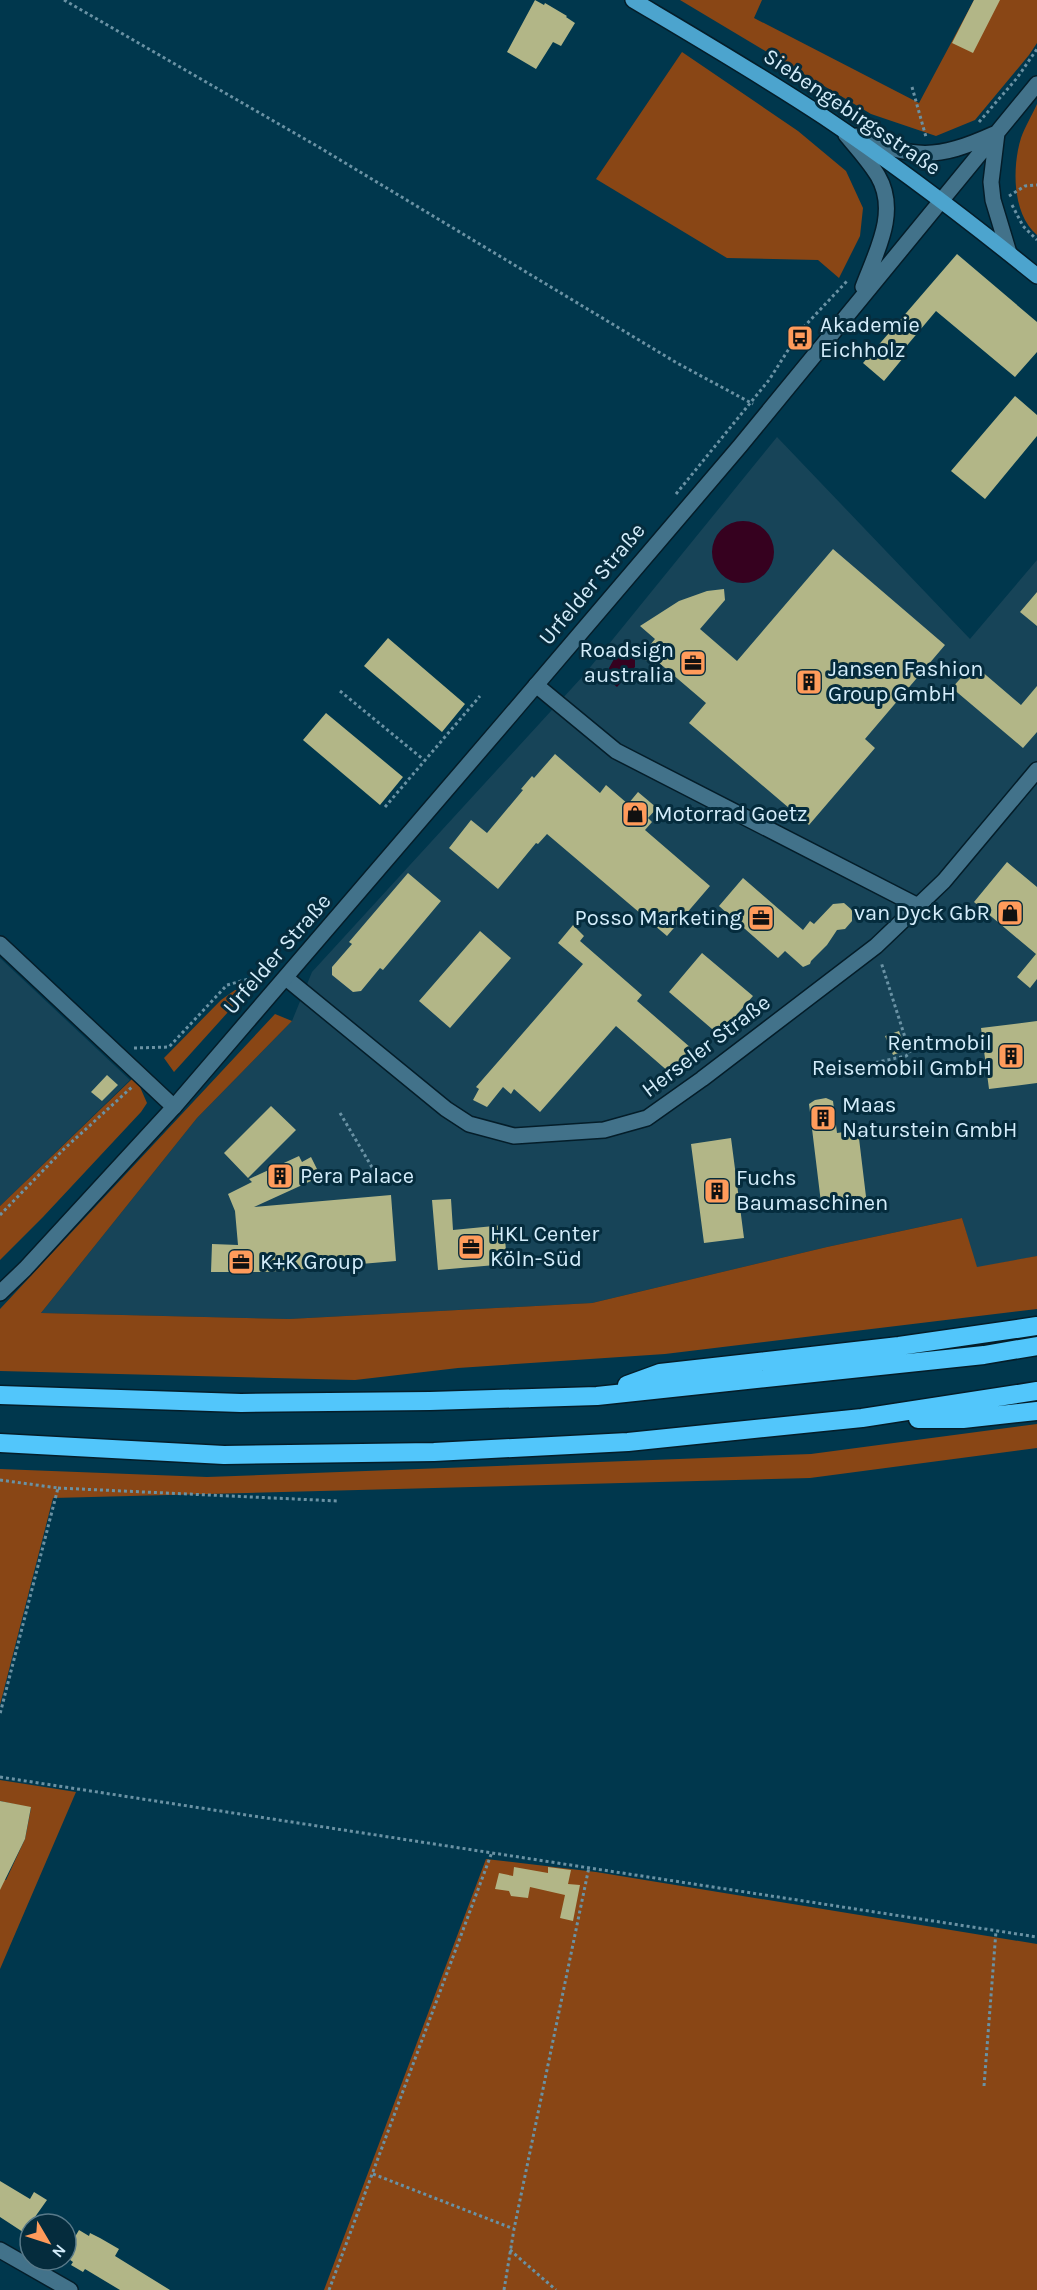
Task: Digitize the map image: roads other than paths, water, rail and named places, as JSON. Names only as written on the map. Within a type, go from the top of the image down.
[{"type":"highway","points":[[597,1396],[660,1373],[899,1346],[1037,1326]]},
{"type":"highway","points":[[0,1395],[241,1403],[597,1396],[984,1355],[1037,1347]]},
{"type":"highway","points":[[0,1443],[224,1455],[434,1452],[628,1442],[862,1418],[1037,1391]]},
{"type":"highway","points":[[862,1418],[963,1419],[1037,1411]]},
{"type":"main road","name":"Siebengebirgsstraße","points":[[633,0],[754,72],[843,130],[941,200],[1037,276]]},
{"type":"main road","name":"Urfelder Straße","points":[[0,1293],[25,1269],[174,1107],[286,978],[740,446],[1037,84]]},
{"type":"main road","points":[[843,130],[894,150],[929,154],[970,145],[997,133],[992,191],[1009,253]]},
{"type":"main road","points":[[843,130],[878,176],[884,189],[886,204],[886,224],[859,299]]},
{"type":"main road","points":[[536,685],[616,751],[918,906]]},
{"type":"main road","name":"Herseler Straße","points":[[286,978],[446,1109],[469,1124],[514,1136],[603,1131],[647,1118],[702,1079],[876,946],[944,881],[1037,770]]},
{"type":"main road","points":[[0,944],[174,1107]]},
{"type":"main road","points":[[0,2250],[69,2290]]},
{"type":"place","name":"Akademie Eichholz","points":[[800,338]]},
{"type":"place","name":"Roadsign australia","points":[[693,663]]},
{"type":"place","name":"Jansen Fashion Group GmbH","points":[[809,682]]},
{"type":"place","name":"Motorrad Goetz","points":[[635,814]]},
{"type":"place","name":"van Dyck GbR","points":[[1010,913]]},
{"type":"place","name":"Posso Marketing","points":[[761,918]]},
{"type":"place","name":"Rentmobil Reisemobil GmbH","points":[[1011,1056]]},
{"type":"place","name":"Maas Naturstein GmbH","points":[[823,1118]]},
{"type":"place","name":"Pera Palace","points":[[280,1176]]},
{"type":"place","name":"Fuchs Baumaschinen","points":[[717,1191]]},
{"type":"place","name":"HKL Center Köln-Süd","points":[[471,1247]]},
{"type":"place","name":"K+K Group","points":[[241,1262]]}]
